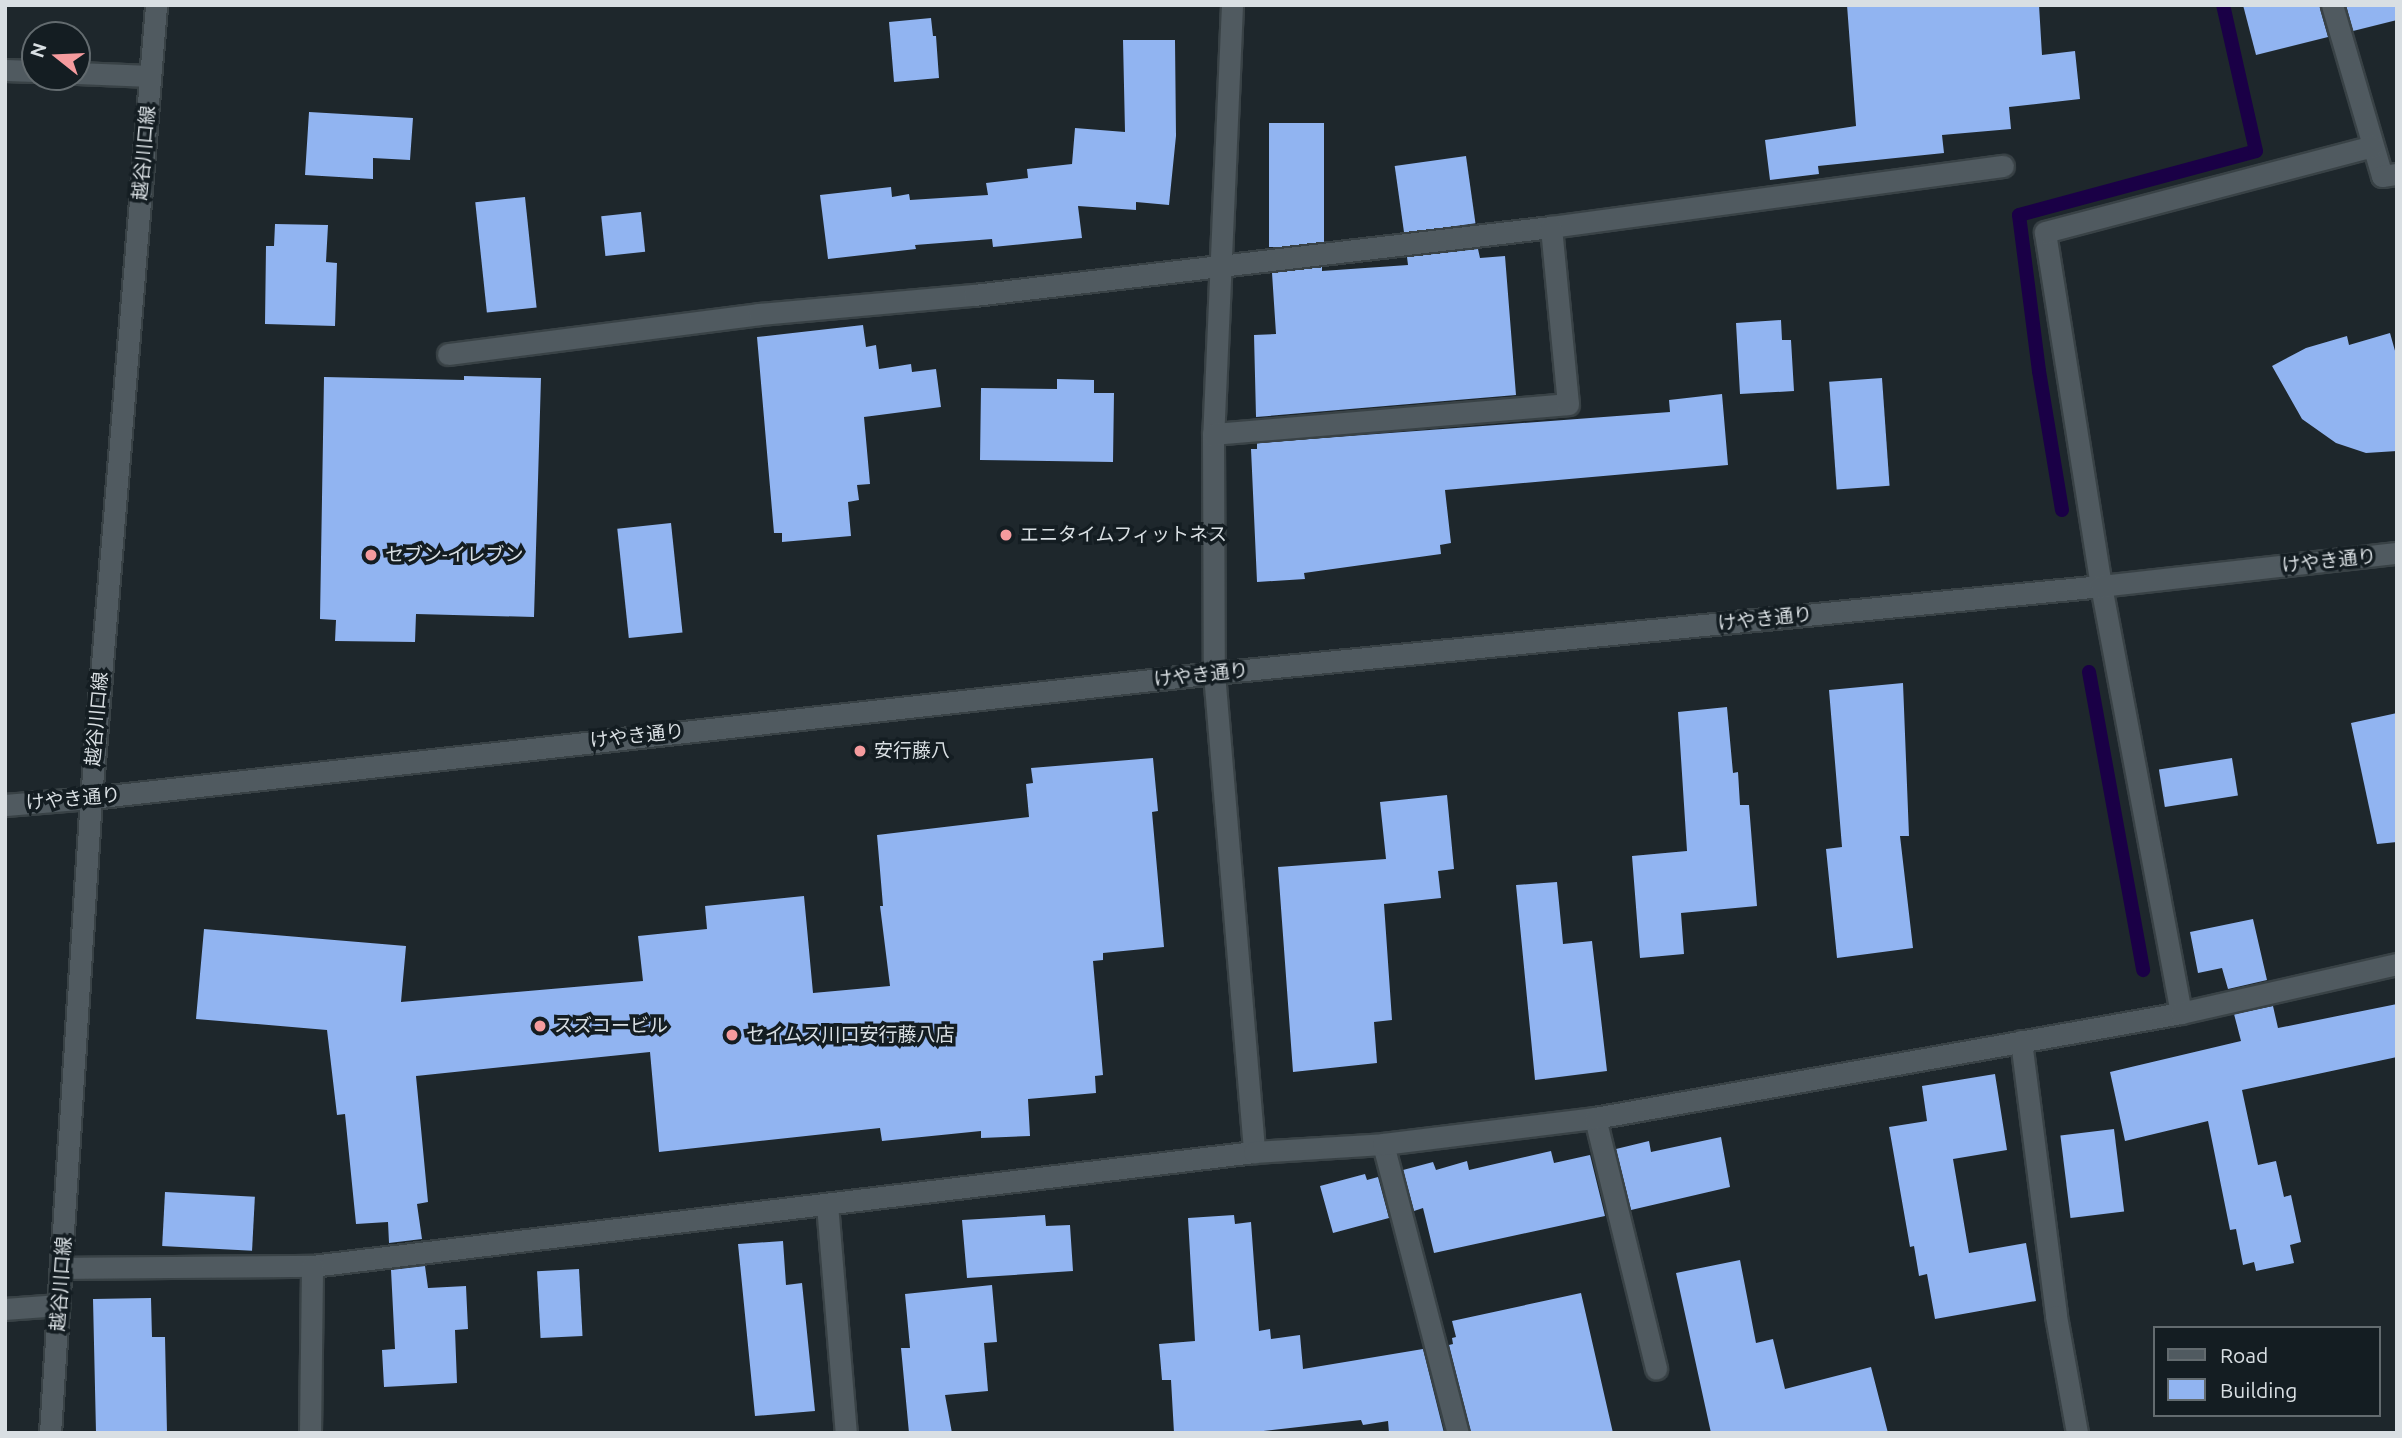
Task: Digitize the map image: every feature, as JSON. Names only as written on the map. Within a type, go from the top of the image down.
[{"type":"street","name":"越谷川口線","points":[[50,1433],[91,798],[156,5]]},
{"type":"street","points":[[1232,5],[1213,435],[1214,673],[1254,1153]]},
{"type":"street","points":[[2332,5],[2382,176],[2397,174]]},
{"type":"street","points":[[91,74],[150,76]]},
{"type":"street","points":[[2181,1013],[2101,586],[2045,232],[2372,146]]},
{"type":"street","points":[[448,354],[759,314],[974,295],[1551,228],[2003,166]]},
{"type":"street","points":[[1213,435],[1568,404],[1551,228]]},
{"type":"street","name":"けやき通り","points":[[5,805],[91,798],[1214,673],[2101,586],[2397,553]]},
{"type":"street","points":[[62,1268],[312,1266],[1254,1153],[1383,1144],[1595,1118],[2181,1013],[2397,964]]},
{"type":"street","points":[[2021,1041],[2056,1316],[2077,1433]]},
{"type":"street","points":[[1595,1118],[1656,1369]]},
{"type":"street","points":[[1383,1144],[1458,1433]]},
{"type":"street","points":[[827,1204],[846,1433]]},
{"type":"street","points":[[310,1433],[312,1266]]},
{"type":"street","points":[[5,1309],[59,1305]]},
{"type":"building","points":[[1847,5],[2039,5],[2042,55],[2075,51],[2080,99],[2009,107],[2011,129],[1942,135],[1944,153],[1818,166],[1819,174],[1770,180],[1765,140],[1856,126]]},
{"type":"building","points":[[2243,5],[2319,5],[2328,37],[2256,55]]},
{"type":"building","points":[[2346,5],[2397,5],[2397,20],[2353,31]]},
{"type":"building","points":[[931,18],[933,36],[936,36],[939,78],[894,82],[889,22]]},
{"type":"building","points":[[1123,40],[1175,40],[1176,136],[1169,205],[1136,202],[1136,210],[1078,206],[1082,238],[993,247],[992,239],[915,245],[916,249],[828,259],[820,195],[891,187],[892,197],[909,194],[910,200],[988,195],[986,183],[1028,178],[1027,169],[1072,164],[1075,128],[1125,132]]},
{"type":"building","points":[[309,112],[413,118],[410,160],[373,158],[373,179],[305,175]]},
{"type":"building","points":[[1269,123],[1324,123],[1324,247],[1269,247]]},
{"type":"building","points":[[1466,156],[1475,223],[1404,233],[1395,166]]},
{"type":"building","points":[[525,197],[537,307],[487,313],[475,202]]},
{"type":"building","points":[[641,212],[645,252],[605,256],[601,216]]},
{"type":"building","points":[[275,224],[328,225],[326,262],[337,263],[335,326],[265,324],[266,246],[274,246]]},
{"type":"building","points":[[1478,249],[1480,258],[1505,256],[1516,395],[1256,417],[1254,335],[1276,334],[1272,273],[1322,267],[1322,271],[1408,265],[1407,257]]},
{"type":"building","points":[[1781,320],[1782,340],[1791,340],[1794,391],[1740,394],[1736,323]]},
{"type":"building","points":[[863,325],[866,347],[876,345],[879,369],[911,364],[912,372],[936,369],[941,407],[864,417],[870,484],[857,485],[859,500],[848,502],[851,536],[782,542],[782,533],[774,533],[757,337]]},
{"type":"building","points":[[2390,333],[2397,358],[2397,451],[2366,453],[2336,443],[2302,419],[2272,366],[2306,348],[2347,336],[2349,345]]},
{"type":"building","points":[[464,376],[541,378],[534,617],[416,614],[415,642],[335,641],[336,620],[320,619],[324,377],[464,380]]},
{"type":"building","points":[[1882,378],[1890,486],[1837,489],[1829,382]]},
{"type":"building","points":[[1057,379],[1094,380],[1094,393],[1114,393],[1113,462],[980,460],[981,388],[1057,389]]},
{"type":"building","points":[[1722,394],[1728,465],[1445,490],[1451,543],[1440,545],[1441,554],[1304,573],[1305,579],[1257,582],[1251,449],[1257,449],[1257,443],[1670,412],[1669,400]]},
{"type":"building","points":[[671,523],[682,632],[629,638],[617,529]]},
{"type":"building","points":[[1903,683],[1909,836],[1900,836],[1913,948],[1837,958],[1826,849],[1842,847],[1829,690]]},
{"type":"building","points":[[1727,707],[1733,773],[1738,772],[1740,805],[1749,805],[1757,906],[1681,913],[1684,954],[1640,958],[1632,856],[1687,851],[1678,712]]},
{"type":"building","points":[[2397,713],[2397,842],[2377,844],[2351,723]]},
{"type":"building","points":[[1153,758],[1158,811],[1152,812],[1164,947],[1103,953],[1103,960],[1093,961],[1103,1075],[1095,1076],[1096,1093],[1028,1099],[1030,1136],[981,1138],[981,1131],[882,1141],[880,1128],[659,1152],[650,1052],[416,1076],[428,1202],[417,1204],[422,1239],[389,1243],[388,1222],[356,1224],[345,1114],[337,1115],[327,1030],[196,1019],[204,929],[406,946],[401,1002],[643,981],[638,936],[707,929],[705,906],[804,896],[813,993],[890,986],[880,906],[883,906],[877,835],[1029,817],[1026,784],[1033,783],[1031,768]]},
{"type":"building","points":[[2232,758],[2238,796],[2165,807],[2159,770]]},
{"type":"building","points":[[1447,795],[1454,869],[1438,871],[1441,898],[1384,904],[1392,1020],[1374,1022],[1377,1063],[1293,1072],[1278,867],[1386,859],[1380,802]]},
{"type":"building","points":[[1557,882],[1563,944],[1592,941],[1607,1071],[1535,1080],[1516,885]]},
{"type":"building","points":[[2253,919],[2267,980],[2228,989],[2222,968],[2198,973],[2190,932]]},
{"type":"building","points":[[2397,1004],[2397,1057],[2242,1090],[2258,1165],[2276,1161],[2284,1197],[2291,1195],[2301,1242],[2290,1245],[2294,1263],[2256,1271],[2254,1262],[2243,1265],[2236,1229],[2230,1230],[2208,1121],[2125,1141],[2110,1072],[2241,1041],[2234,1014],[2273,1006],[2278,1028]]},
{"type":"building","points":[[1995,1074],[2007,1150],[1953,1159],[1969,1253],[2026,1243],[2036,1301],[1935,1319],[1927,1274],[1919,1276],[1914,1246],[1910,1247],[1889,1127],[1927,1121],[1922,1086]]},
{"type":"building","points":[[2114,1129],[2124,1211],[2071,1218],[2060,1136]]},
{"type":"building","points":[[1721,1137],[1730,1187],[1631,1210],[1616,1149],[1649,1141],[1651,1152]]},
{"type":"building","points":[[1551,1151],[1554,1163],[1590,1155],[1605,1216],[1434,1253],[1423,1208],[1414,1211],[1403,1170],[1433,1162],[1436,1170],[1467,1161],[1469,1170]]},
{"type":"building","points":[[1365,1174],[1367,1180],[1378,1177],[1389,1218],[1333,1233],[1320,1186]]},
{"type":"building","points":[[165,1192],[255,1197],[252,1251],[162,1246]]},
{"type":"building","points":[[1045,1215],[1046,1226],[1070,1225],[1073,1271],[967,1278],[962,1220]]},
{"type":"building","points":[[1234,1215],[1235,1224],[1251,1222],[1259,1331],[1270,1329],[1271,1339],[1300,1335],[1303,1369],[1423,1349],[1444,1433],[1389,1433],[1388,1421],[1363,1425],[1361,1420],[1246,1433],[1174,1433],[1171,1380],[1162,1380],[1159,1344],[1195,1341],[1188,1218]]},
{"type":"building","points":[[783,1241],[786,1285],[802,1283],[815,1411],[755,1416],[738,1244]]},
{"type":"building","points":[[1740,1260],[1756,1343],[1773,1339],[1785,1389],[1871,1367],[1888,1433],[1711,1433],[1676,1273]]},
{"type":"building","points":[[425,1266],[428,1288],[466,1286],[468,1329],[455,1330],[457,1383],[384,1387],[382,1350],[395,1349],[391,1270]]},
{"type":"building","points":[[579,1269],[583,1336],[541,1338],[537,1271]]},
{"type":"building","points":[[992,1285],[997,1342],[984,1343],[988,1391],[945,1395],[952,1433],[909,1433],[901,1348],[910,1348],[905,1294]]},
{"type":"building","points":[[1581,1293],[1613,1433],[1471,1433],[1449,1345],[1453,1344],[1452,1338],[1456,1337],[1452,1321]]},
{"type":"building","points":[[151,1298],[152,1337],[165,1337],[167,1433],[96,1433],[93,1299]]},
{"type":"waterway","points":[[2062,510],[2039,371],[2019,215],[2256,151],[2223,5]]},
{"type":"waterway","points":[[2089,672],[2143,970]]},
{"type":"place","name":"エニタイムフィットネス","points":[[1006,535]]},
{"type":"place","name":"セブン-イレブン","points":[[371,555]]},
{"type":"place","name":"安行藤八","points":[[860,751]]},
{"type":"place","name":"スズコービル","points":[[540,1026]]},
{"type":"place","name":"セイムス川口安行藤八店","points":[[732,1035]]}]
